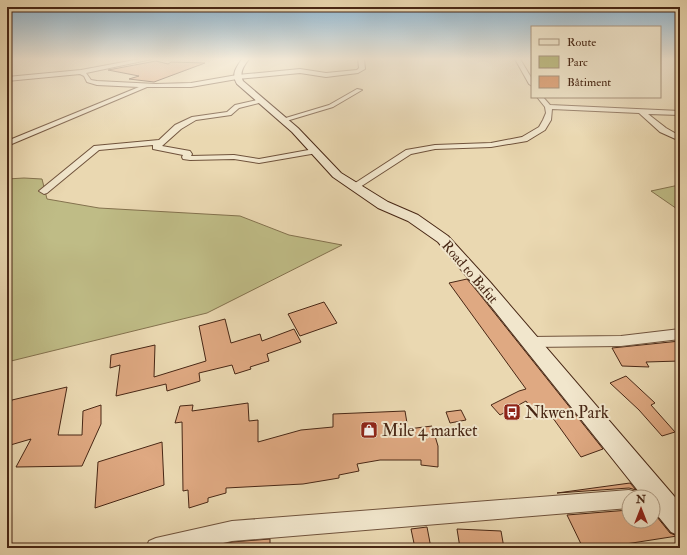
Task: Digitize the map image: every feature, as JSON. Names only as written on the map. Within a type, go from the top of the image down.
[{"type":"street","points":[[130,85],[192,85]]},
{"type":"street","name":"Road to Bafut","points":[[243,85],[260,101],[295,130],[329,168],[354,187],[383,204],[409,215],[443,239],[484,286],[649,489]]},
{"type":"street","points":[[7,144],[145,86]]},
{"type":"street","points":[[283,120],[331,106],[359,90]]},
{"type":"street","points":[[354,187],[409,152],[435,147],[492,145],[524,139],[542,128],[547,120],[549,113],[548,107],[541,98]]},
{"type":"street","points":[[260,101],[237,106],[229,114],[194,118],[178,127],[156,147],[187,153],[188,154],[186,157],[190,158],[234,156],[259,161],[314,151]]},
{"type":"street","points":[[548,107],[680,113]]},
{"type":"street","points":[[641,111],[663,130],[680,139]]},
{"type":"street","points":[[44,191],[97,148],[161,142]]},
{"type":"street","points":[[530,342],[621,341],[680,334]]},
{"type":"street","points":[[156,548],[232,531],[621,500]]},
{"type":"street","name":"Road to Bafut","points":[[661,503],[680,524]]},
{"type":"green space","points":[[7,179],[42,179],[47,199],[99,208],[240,216],[289,235],[342,245],[207,313],[7,362]]},
{"type":"green space","points":[[679,185],[680,211],[651,191]]},
{"type":"building","points":[[467,279],[603,449],[581,457],[550,414],[538,418],[526,401],[500,415],[491,405],[526,389],[449,283]]},
{"type":"building","points":[[324,302],[337,323],[300,336],[288,314]]},
{"type":"building","points":[[225,319],[231,343],[260,334],[262,341],[294,329],[301,342],[267,354],[269,361],[235,374],[232,365],[199,373],[200,381],[167,391],[166,384],[116,396],[120,365],[110,368],[111,355],[155,345],[154,377],[206,361],[199,326]]},
{"type":"building","points":[[680,341],[680,361],[646,362],[649,367],[622,366],[612,348]]},
{"type":"building","points":[[626,376],[655,403],[651,405],[675,432],[662,436],[639,410],[610,383]]},
{"type":"building","points":[[67,387],[58,435],[82,435],[83,411],[101,405],[101,424],[82,466],[16,467],[31,439],[7,446],[7,417],[12,400]]},
{"type":"building","points":[[248,403],[249,421],[258,420],[258,442],[301,430],[333,427],[333,414],[405,411],[408,429],[432,426],[438,446],[438,467],[421,465],[421,460],[380,460],[357,464],[359,471],[339,475],[339,478],[303,484],[226,488],[226,493],[208,498],[208,502],[189,508],[188,490],[183,491],[182,422],[175,423],[180,406],[193,405],[192,411]]},
{"type":"building","points":[[461,410],[466,420],[450,423],[446,412]]},
{"type":"building","points":[[162,442],[164,485],[95,508],[98,462]]},
{"type":"building","points":[[630,483],[635,489],[629,488],[557,493]]},
{"type":"building","points":[[621,511],[621,529],[661,529],[661,522],[670,533],[677,536],[600,548],[583,548],[567,515]]},
{"type":"building","points":[[427,527],[431,548],[415,548],[411,529]]},
{"type":"building","points":[[457,529],[501,531],[504,548],[460,548]]},
{"type":"building","points":[[270,539],[270,548],[208,548],[232,542]]},
{"type":"place","name":"Nkwen Park","points":[[512,412]]},
{"type":"place","name":"Mile 4 market","points":[[369,430]]}]
